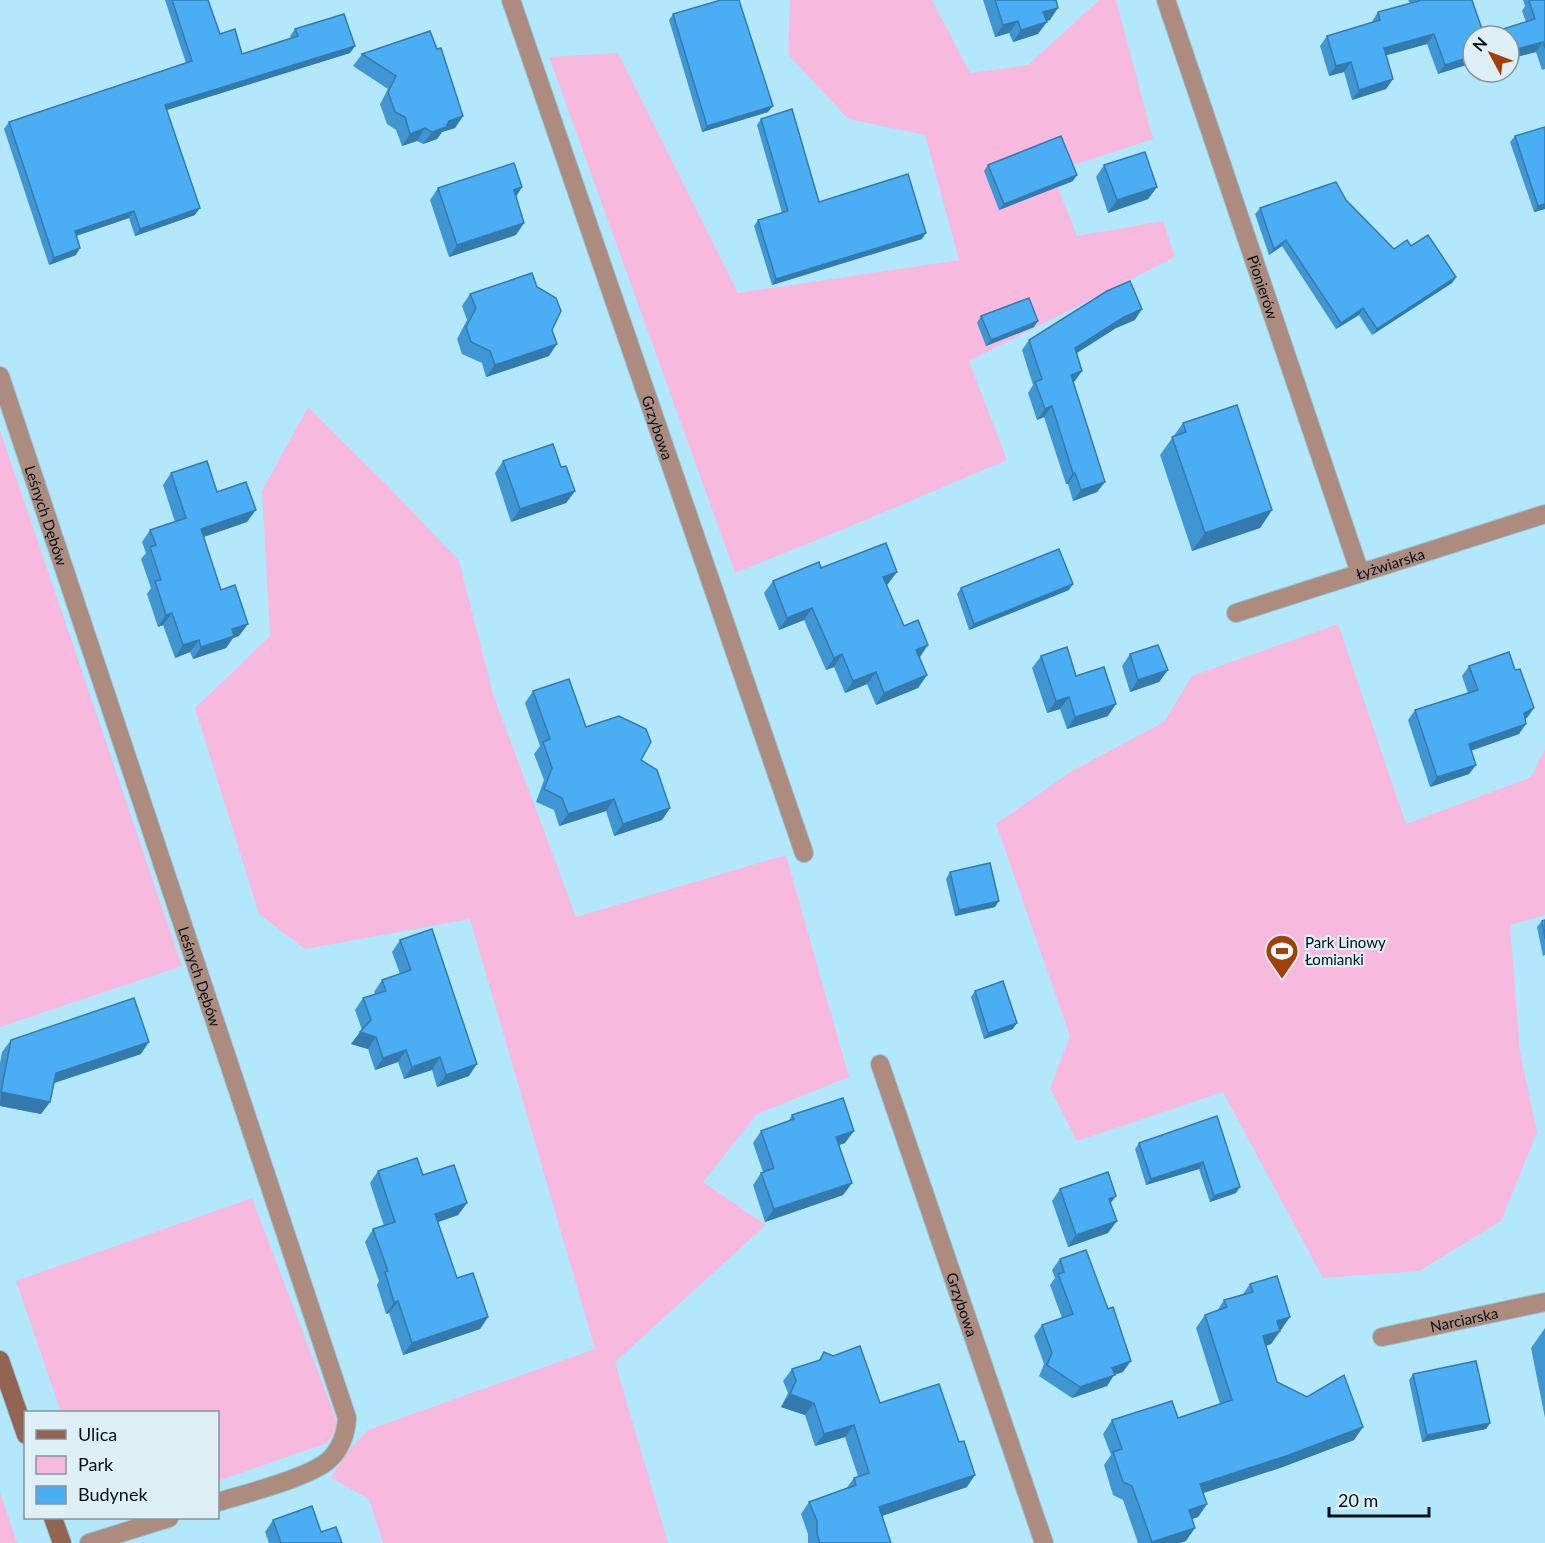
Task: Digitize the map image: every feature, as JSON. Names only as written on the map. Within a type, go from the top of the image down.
[{"type":"main road","points":[[0,1360],[24,1429]]},
{"type":"main road","points":[[53,1519],[62,1543]]},
{"type":"street","name":"Grzybowa","points":[[511,0],[804,853]]},
{"type":"street","name":"Pionierów","points":[[1166,0],[1360,573]]},
{"type":"street","name":"Leśnych Dębów","points":[[0,376],[347,1418],[346,1434],[329,1460],[310,1472],[219,1502]]},
{"type":"street","name":"Łyżwiarska","points":[[1236,613],[1545,514]]},
{"type":"street","name":"Grzybowa","points":[[880,1064],[1044,1543]]},
{"type":"street","name":"Narciarska","points":[[1382,1337],[1545,1302]]},
{"type":"street","points":[[89,1543],[166,1519]]},
{"type":"green space","points":[[790,0],[932,0],[970,73],[1028,65],[1099,0],[1116,0],[1153,139],[1052,172],[1077,236],[1163,221],[1175,257],[969,361],[1007,460],[735,573],[549,57],[618,53],[738,293],[959,260],[925,135],[848,119],[788,54]]},
{"type":"green space","points":[[308,407],[388,486],[459,561],[493,694],[576,917],[786,855],[849,1077],[757,1114],[703,1182],[766,1225],[615,1362],[668,1543],[383,1543],[369,1499],[331,1478],[345,1454],[368,1430],[595,1349],[470,919],[305,949],[259,914],[195,708],[270,636],[262,491]]},
{"type":"green space","points":[[0,430],[182,966],[0,1027]]},
{"type":"green space","name":"Park Linowy Łomianki","points":[[1338,624],[1406,824],[1531,777],[1545,749],[1545,915],[1510,925],[1520,1052],[1537,1132],[1501,1221],[1419,1271],[1323,1278],[1223,1092],[1077,1141],[1050,1088],[1070,1036],[996,824],[1072,771],[1164,722],[1192,676]]},
{"type":"green space","points":[[252,1198],[339,1427],[327,1443],[219,1481],[219,1411],[61,1411],[16,1281]]},
{"type":"green space","points":[[0,1492],[17,1543],[0,1543]]},
{"type":"building","points":[[172,0],[208,0],[220,34],[235,29],[242,54],[298,36],[295,29],[344,14],[355,46],[165,105],[200,208],[140,229],[134,211],[75,231],[80,248],[54,258],[9,122],[192,61]]},
{"type":"building","points":[[721,0],[739,0],[773,106],[707,126],[673,14]]},
{"type":"building","points":[[995,0],[1056,0],[1058,8],[1043,12],[1047,22],[1021,30],[1018,21],[1003,25]]},
{"type":"building","points":[[1472,0],[1480,24],[1461,24],[1461,60],[1445,65],[1434,34],[1384,48],[1393,79],[1359,90],[1351,62],[1336,66],[1327,36],[1380,20],[1378,12],[1419,1]]},
{"type":"building","points":[[1531,0],[1545,0],[1545,48],[1543,42],[1521,48],[1521,24],[1519,24],[1535,19],[1529,1]]},
{"type":"building","points":[[430,31],[437,49],[441,48],[463,116],[449,121],[446,127],[432,132],[425,128],[410,134],[405,117],[395,112],[388,92],[396,76],[362,54]]},
{"type":"building","points":[[792,109],[819,202],[908,174],[926,233],[776,279],[758,220],[788,211],[761,119]]},
{"type":"building","points":[[1545,127],[1545,204],[1538,206],[1515,136]]},
{"type":"building","points":[[1061,136],[1077,175],[1004,204],[988,165]]},
{"type":"building","points":[[1145,152],[1157,187],[1117,200],[1104,165]]},
{"type":"building","points":[[514,163],[522,187],[514,190],[524,223],[457,245],[438,188]]},
{"type":"building","points":[[1336,182],[1346,200],[1394,249],[1407,240],[1411,246],[1428,235],[1456,277],[1377,329],[1363,308],[1341,323],[1286,240],[1274,249],[1260,208]]},
{"type":"building","points":[[532,273],[537,287],[556,298],[561,311],[552,330],[557,344],[495,365],[490,351],[471,342],[466,327],[476,308],[470,294]]},
{"type":"building","points":[[1130,281],[1142,309],[1124,317],[1075,348],[1082,371],[1071,375],[1105,482],[1081,490],[1075,473],[1073,473],[1052,406],[1045,409],[1035,382],[1042,379],[1029,340],[1107,291]]},
{"type":"building","points":[[1029,298],[1038,321],[991,340],[981,316]]},
{"type":"building","points":[[1237,405],[1272,510],[1205,533],[1172,437],[1186,432],[1183,423]]},
{"type":"building","points":[[553,444],[561,467],[566,466],[575,491],[520,509],[503,461]]},
{"type":"building","points":[[207,461],[217,492],[246,482],[256,510],[201,529],[221,590],[235,585],[248,624],[232,629],[234,636],[201,647],[199,640],[183,645],[172,613],[166,615],[155,581],[161,580],[150,547],[156,545],[150,530],[186,518],[171,473]]},
{"type":"building","points":[[886,543],[897,572],[883,577],[904,626],[918,620],[928,645],[916,650],[927,675],[884,693],[876,672],[853,681],[842,654],[834,658],[812,608],[787,618],[773,581],[819,562],[821,568]]},
{"type":"building","points":[[1059,549],[1073,584],[974,624],[961,588]]},
{"type":"building","points":[[1158,645],[1168,670],[1138,680],[1130,654]]},
{"type":"building","points":[[1067,647],[1076,676],[1104,667],[1116,704],[1075,717],[1069,697],[1056,701],[1041,656]]},
{"type":"building","points":[[1509,652],[1515,670],[1520,669],[1534,708],[1524,713],[1526,724],[1469,744],[1476,765],[1437,777],[1415,710],[1478,690],[1469,666]]},
{"type":"building","points":[[569,679],[586,727],[619,716],[646,729],[651,742],[641,760],[657,770],[670,808],[623,824],[614,799],[568,814],[562,798],[544,789],[552,768],[543,742],[550,739],[533,691]]},
{"type":"building","points":[[990,863],[999,901],[959,910],[950,872]]},
{"type":"building","points":[[1545,920],[1545,939],[1542,921]]},
{"type":"building","points":[[432,929],[477,1064],[446,1075],[440,1057],[412,1067],[406,1050],[383,1058],[376,1037],[360,1032],[371,1020],[363,998],[386,991],[382,980],[411,970],[400,940]]},
{"type":"building","points":[[1003,981],[1017,1023],[988,1033],[975,991]]},
{"type":"building","points":[[134,998],[149,1042],[56,1073],[50,1102],[1,1092],[11,1040]]},
{"type":"building","points":[[843,1098],[854,1131],[836,1137],[852,1183],[774,1209],[761,1173],[774,1168],[761,1131],[794,1119],[792,1115]]},
{"type":"building","points":[[1217,1116],[1240,1187],[1214,1196],[1203,1162],[1151,1179],[1139,1143]]},
{"type":"building","points":[[417,1158],[423,1175],[454,1165],[467,1203],[435,1214],[457,1278],[473,1273],[488,1317],[412,1343],[398,1301],[394,1302],[385,1272],[388,1271],[373,1229],[395,1222],[378,1171]]},
{"type":"building","points":[[1108,1172],[1116,1196],[1109,1199],[1117,1221],[1076,1235],[1060,1189]]},
{"type":"building","points":[[1086,1250],[1108,1309],[1113,1307],[1131,1361],[1112,1368],[1115,1375],[1080,1387],[1047,1365],[1052,1353],[1042,1325],[1073,1314],[1058,1274],[1064,1272],[1060,1259]]},
{"type":"building","points":[[1277,1276],[1290,1317],[1277,1321],[1280,1331],[1263,1336],[1277,1382],[1307,1397],[1344,1375],[1363,1427],[1289,1455],[1200,1484],[1207,1504],[1189,1510],[1195,1528],[1152,1542],[1132,1486],[1123,1482],[1113,1452],[1122,1449],[1112,1420],[1172,1401],[1178,1418],[1232,1400],[1205,1315],[1227,1307],[1224,1300],[1253,1292],[1250,1284]]},
{"type":"building","points":[[860,1346],[880,1403],[939,1384],[959,1442],[964,1441],[975,1475],[879,1507],[891,1543],[820,1543],[817,1521],[809,1502],[856,1485],[854,1478],[869,1473],[854,1425],[824,1434],[814,1403],[790,1394],[796,1381],[792,1369],[820,1360],[824,1352],[833,1356]]},
{"type":"building","points":[[1476,1361],[1490,1423],[1427,1435],[1413,1374]]},
{"type":"building","points":[[312,1506],[321,1532],[336,1527],[342,1543],[281,1543],[273,1520]]},
{"type":"place","name":"Park Linowy Łomianki","points":[[1282,980]]}]
